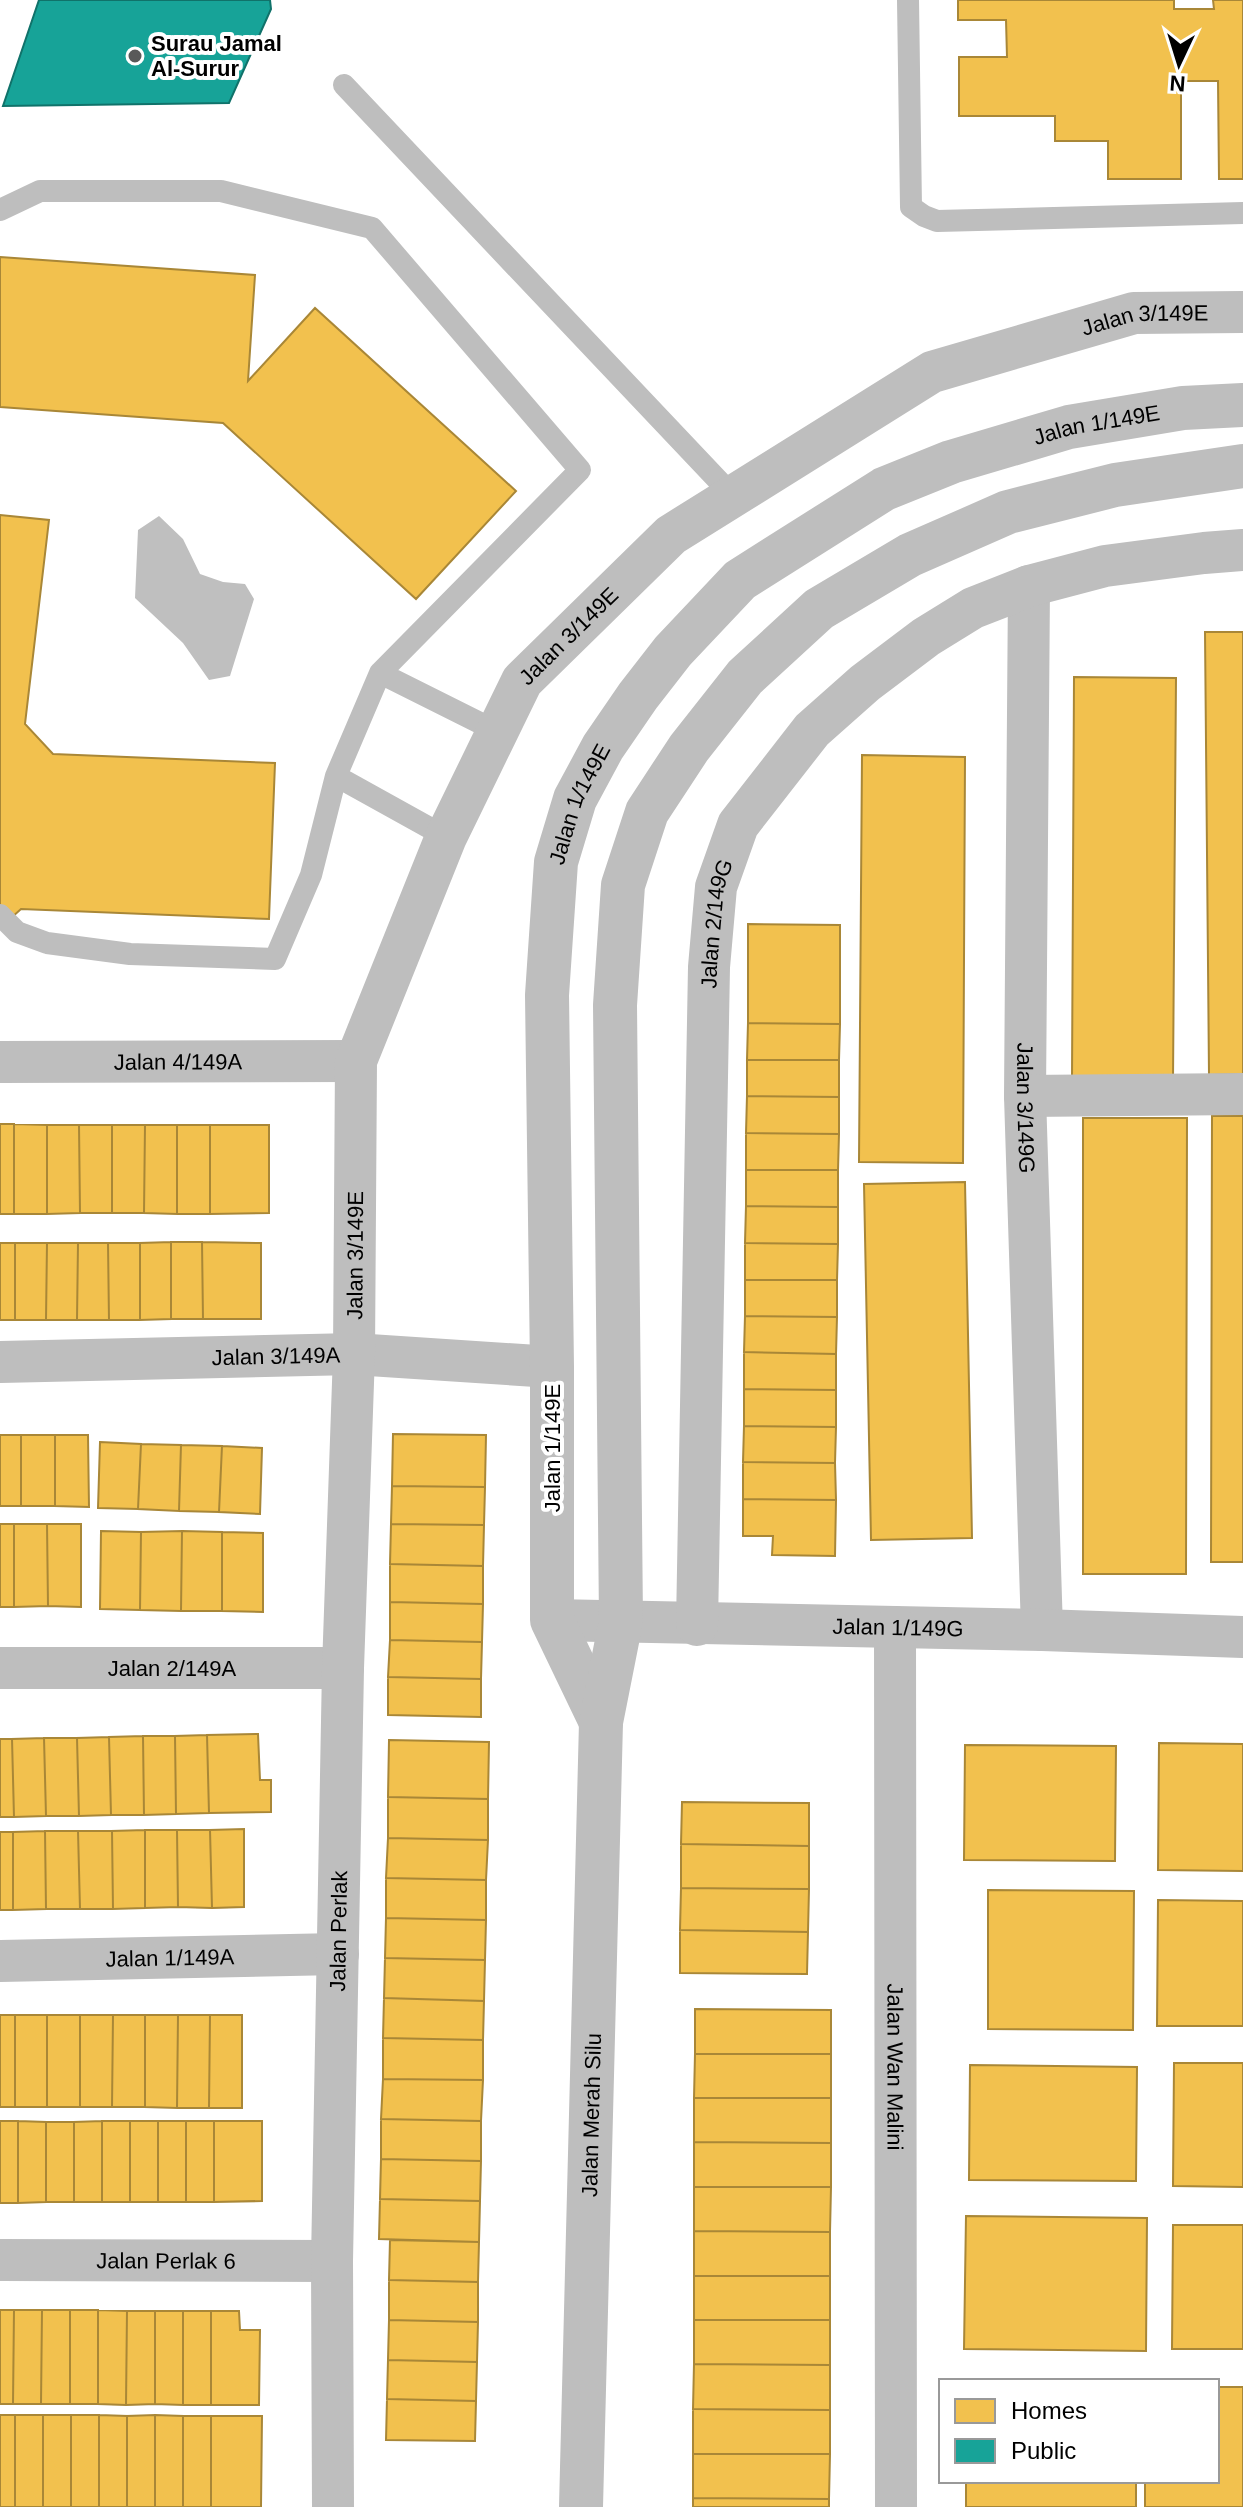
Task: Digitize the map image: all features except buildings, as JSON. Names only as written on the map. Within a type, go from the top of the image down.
[{"type":"street","name":"Jalan 3/149E","points":[[354,1354],[356,1061],[446,837],[522,681],[671,535],[932,372],[1134,313],[1243,312]]},
{"type":"street","name":"Jalan 1/149E","points":[[552,1620],[547,995],[556,862],[575,799],[603,747],[673,651],[740,580],[884,489],[951,462],[1069,427],[1183,408],[1243,405]]},
{"type":"street","points":[[621,1621],[615,1005],[623,885],[647,812],[689,748],[745,677],[819,609],[910,555],[1008,512],[1115,485],[1243,466]]},
{"type":"street","name":"Jalan 2/149G","points":[[697,1625],[709,967],[716,887],[738,825],[812,730],[865,683],[926,637],[973,608],[1029,586],[1105,566],[1243,550]]},
{"type":"street","name":"Jalan 3/149G","points":[[1029,586],[1025,1096],[1042,1630]]},
{"type":"street","name":"Jalan 4/149A","points":[[0,1062],[356,1061]]},
{"type":"street","points":[[1025,1096],[1243,1094]]},
{"type":"street","name":"Jalan 3/149A","points":[[0,1362],[354,1354],[552,1367]]},
{"type":"street","name":"Jalan Perlak","points":[[333,2507],[332,2261],[343,1668],[354,1354]]},
{"type":"street","name":"Jalan 1/149G","points":[[552,1620],[1243,1637]]},
{"type":"street","name":"Jalan Merah Silu","points":[[552,1620],[601,1722]]},
{"type":"street","name":"Jalan Merah Silu","points":[[581,2507],[601,1722],[621,1621]]},
{"type":"street","name":"Jalan Wan Malini","points":[[895,1627],[896,2507]]},
{"type":"street","name":"Jalan 2/149A","points":[[0,1668],[343,1668]]},
{"type":"street","name":"Jalan 1/149A","points":[[0,1961],[338,1954]]},
{"type":"street","name":"Jalan Perlak 6","points":[[0,2260],[332,2261]]},
{"type":"lane","points":[[908,0],[911,207],[924,216],[937,221],[1243,213]]},
{"type":"lane","points":[[344,85],[733,496]]},
{"type":"lane","points":[[0,210],[40,191],[221,191],[372,228],[580,470],[380,673],[336,776],[311,875],[275,959],[130,954],[47,943],[17,932],[0,915]]},
{"type":"lane","points":[[380,673],[498,732]]},
{"type":"lane","points":[[336,776],[446,837]]},
{"type":"shaded area","points":[[159,516],[183,539],[200,574],[223,582],[245,584],[254,599],[230,676],[209,680],[183,643],[135,598],[138,530]]},
{"type":"place","name":"Surau Jamal Al-Surur","points":[[135,56]]}]
